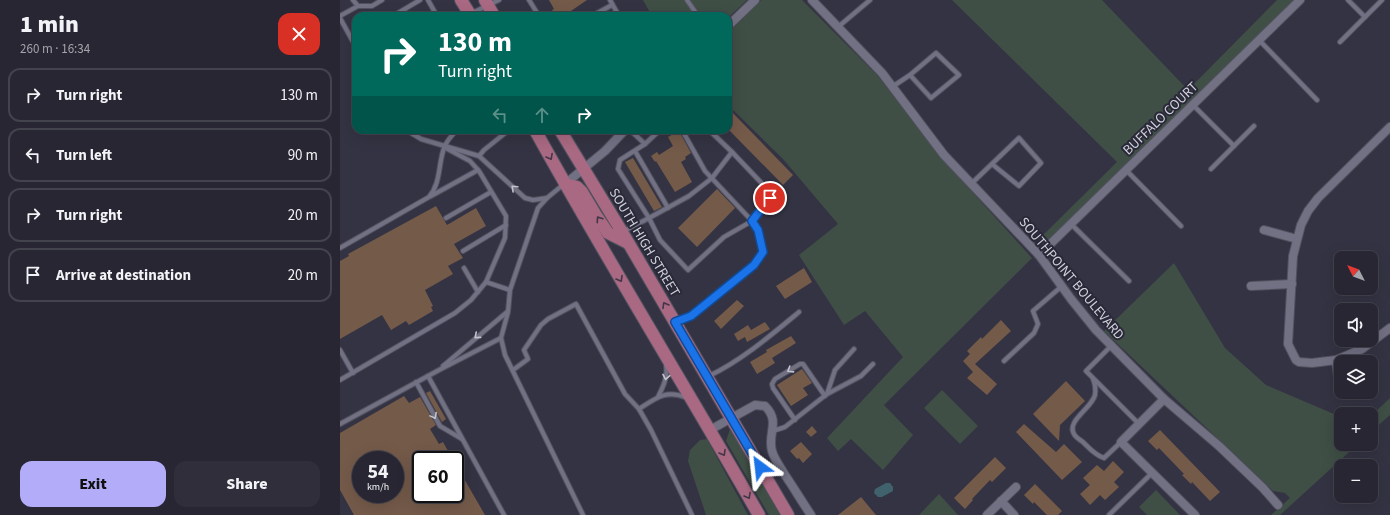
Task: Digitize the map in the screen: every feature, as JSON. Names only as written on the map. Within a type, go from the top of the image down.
[{"type":"main road","points":[[461,0],[468,12]]},
{"type":"main road","points":[[537,134],[759,515]]},
{"type":"main road","name":"SOUTH HIGH STREET","points":[[562,134],[625,237],[788,515]]},
{"type":"main road","points":[[565,184],[577,187],[582,192],[608,233],[625,237]]},
{"type":"street","points":[[732,22],[754,0]]},
{"type":"street","name":"SOUTHPOINT BOULEVARD","points":[[812,0],[882,73],[944,155],[1039,255],[1079,310],[1111,346],[1164,399],[1219,446],[1263,488],[1278,505]]},
{"type":"street","name":"BUFFALO COURT","points":[[1039,255],[1300,0]]},
{"type":"street","points":[[1334,360],[1312,364],[1300,362],[1293,356],[1288,344],[1293,256],[1297,239],[1301,225],[1318,198],[1390,127]]},
{"type":"street","points":[[565,184],[605,151],[621,134]]},
{"type":"street","points":[[1264,230],[1297,239]]},
{"type":"street","points":[[1251,286],[1292,284]]},
{"type":"street","points":[[1348,355],[1362,349],[1390,328]]},
{"type":"street","points":[[1164,399],[1121,442],[1195,515]]},
{"type":"street","points":[[710,430],[755,405],[765,406],[772,414],[774,423],[771,440],[772,451],[776,461],[811,515]]},
{"type":"street","points":[[988,515],[1016,487]]},
{"type":"street","points":[[1001,502],[1014,515]]},
{"type":"lane","points":[[353,0],[358,6]]},
{"type":"lane","points":[[352,36],[340,17],[358,6],[372,6],[382,0]]},
{"type":"lane","points":[[400,12],[420,0]]},
{"type":"lane","points":[[428,0],[435,12]]},
{"type":"lane","points":[[477,12],[489,7],[499,0]]},
{"type":"lane","points":[[529,0],[536,12]]},
{"type":"lane","points":[[610,0],[616,12]]},
{"type":"lane","points":[[687,0],[695,12]]},
{"type":"lane","points":[[838,27],[870,0]]},
{"type":"lane","points":[[1348,0],[1365,17]]},
{"type":"lane","points":[[1340,42],[1382,0]]},
{"type":"lane","points":[[599,12],[612,4]]},
{"type":"lane","points":[[1259,40],[1317,100]]},
{"type":"lane","points":[[892,87],[936,53],[959,75],[931,98],[910,74]]},
{"type":"lane","points":[[1192,105],[1234,146]]},
{"type":"lane","points":[[1211,169],[1254,126]]},
{"type":"lane","points":[[413,134],[421,139],[479,156],[525,198],[533,200],[547,198]]},
{"type":"lane","points":[[428,197],[437,183],[444,146],[454,134]]},
{"type":"lane","points":[[479,156],[484,150],[504,134]]},
{"type":"lane","points":[[634,134],[645,144]]},
{"type":"lane","points":[[656,134],[645,144],[620,160],[618,169],[649,218],[660,240],[688,270],[724,237],[752,221],[770,198],[770,192],[713,134]]},
{"type":"lane","points":[[675,322],[691,316],[754,265],[763,252],[758,230],[752,221],[705,171],[684,134]]},
{"type":"lane","points":[[971,184],[1019,138],[1041,163],[1019,186],[992,164]]},
{"type":"lane","points":[[340,380],[455,313],[471,300],[486,282],[505,238],[506,216],[478,170],[470,161],[444,146]]},
{"type":"lane","points":[[635,151],[668,208]]},
{"type":"lane","points":[[625,237],[649,218],[689,196],[712,178],[732,152]]},
{"type":"lane","points":[[340,248],[478,170]]},
{"type":"lane","points":[[1126,170],[1181,226]]},
{"type":"lane","points":[[565,184],[547,198],[538,208],[510,290],[508,312],[501,338],[505,355],[583,515]]},
{"type":"lane","points":[[446,218],[491,192]]},
{"type":"lane","points":[[1071,224],[1129,281]]},
{"type":"lane","points":[[463,251],[506,225]]},
{"type":"lane","points":[[464,268],[478,292]]},
{"type":"lane","points":[[486,282],[510,290]]},
{"type":"lane","points":[[1004,361],[1034,333],[1038,324],[1033,311],[1062,286]]},
{"type":"lane","points":[[513,370],[528,359],[524,350],[541,325],[548,319],[576,304],[625,394],[639,409],[651,430],[692,515]]},
{"type":"lane","points":[[439,370],[462,349],[508,312]]},
{"type":"lane","points":[[706,377],[729,366],[772,335],[799,312]]},
{"type":"lane","points":[[340,424],[416,382],[501,338]]},
{"type":"lane","points":[[1111,346],[1086,371],[1139,424]]},
{"type":"lane","points":[[826,395],[835,370],[854,349]]},
{"type":"lane","points":[[340,350],[353,372]]},
{"type":"lane","points":[[658,397],[665,383],[667,372],[665,355]]},
{"type":"lane","points":[[795,420],[773,388],[772,384],[776,379],[800,364],[803,364],[826,395]]},
{"type":"lane","points":[[772,431],[785,427],[826,395],[861,376],[873,364]]},
{"type":"lane","points":[[428,376],[504,515]]},
{"type":"lane","points":[[1093,379],[1095,394],[1091,403],[1075,421],[1072,428],[1075,435],[1097,455],[1104,458],[1121,442]]},
{"type":"lane","points":[[416,382],[440,426],[463,440]]},
{"type":"lane","points":[[639,409],[658,397],[669,393],[680,394],[692,400]]},
{"type":"lane","points":[[1109,515],[1152,473]]},
{"type":"green space","points":[[643,0],[747,0],[732,14],[732,12],[650,12]]},
{"type":"green space","points":[[761,0],[802,0],[878,76],[937,153],[1032,258],[884,405],[913,435],[883,470],[851,439],[838,451],[827,438],[903,357],[865,311],[844,325],[799,255],[838,224],[783,159],[732,109],[732,29]]},
{"type":"green space","points":[[952,0],[1102,0],[1188,90],[1277,0],[1294,0],[1045,246],[1039,239],[1117,162]]},
{"type":"green space","points":[[1174,263],[1225,348],[1266,385],[1334,414],[1334,451],[1350,451],[1342,459],[1334,459],[1334,466],[1280,515],[1271,515],[1290,498],[1285,493],[1273,491],[1104,331]]},
{"type":"green space","points":[[942,390],[978,426],[960,444],[924,408]]},
{"type":"green space","points":[[1390,398],[1390,415],[1378,426],[1378,409]]},
{"type":"green space","points":[[730,429],[781,515],[769,515],[726,441]]},
{"type":"green space","points":[[707,439],[748,515],[706,515],[688,461],[690,450],[700,440]]},
{"type":"green space","points":[[1156,490],[1180,515],[1147,515],[1139,507]]},
{"type":"green space","points":[[939,494],[958,515],[919,515]]},
{"type":"water","points":[[886,483],[890,483],[893,487],[893,491],[882,497],[878,497],[874,493],[875,489]]},
{"type":"building","points":[[549,0],[587,0],[569,12],[553,12],[552,10],[554,9]]},
{"type":"building","points":[[732,112],[793,175],[783,185],[732,133]]},
{"type":"building","points":[[674,134],[681,134],[691,153],[681,162],[692,182],[675,192],[656,161],[655,162],[651,156],[657,152],[659,155],[673,146],[668,137]]},
{"type":"building","points":[[633,158],[662,207],[654,211],[625,162]]},
{"type":"building","points":[[717,189],[735,208],[697,247],[678,228]]},
{"type":"building","points":[[436,206],[447,225],[476,208],[486,226],[454,244],[463,258],[448,266],[453,274],[425,290],[433,306],[431,307],[433,311],[409,325],[406,321],[391,330],[382,315],[340,339],[340,261],[349,256],[348,254]]},
{"type":"building","points":[[804,268],[812,282],[785,299],[776,286]]},
{"type":"building","points":[[737,300],[744,306],[721,329],[714,321]]},
{"type":"building","points":[[1001,320],[1011,331],[975,364],[997,384],[987,395],[967,378],[973,372],[963,361],[970,354],[967,351],[981,337],[982,339]]},
{"type":"building","points":[[765,322],[770,329],[747,342],[745,337],[738,341],[734,334],[748,325],[751,330]]},
{"type":"building","points":[[791,336],[796,343],[772,358],[775,363],[757,374],[750,362],[767,352],[766,350]]},
{"type":"building","points":[[802,369],[812,383],[803,388],[808,395],[791,406],[777,385]]},
{"type":"building","points":[[1066,381],[1085,401],[1060,425],[1059,441],[1033,414]]},
{"type":"building","points":[[430,391],[446,419],[442,422],[426,393]]},
{"type":"building","points":[[404,396],[409,403],[420,397],[436,425],[430,429],[439,444],[443,442],[448,451],[412,451],[412,503],[464,503],[464,479],[485,515],[354,515],[340,490],[340,433]]},
{"type":"building","points":[[1024,424],[1056,452],[1064,444],[1082,462],[1062,480],[1016,432]]},
{"type":"building","points":[[812,426],[817,432],[811,437],[806,432]]},
{"type":"building","points":[[1160,430],[1220,492],[1210,501],[1192,482],[1191,484],[1182,475],[1184,474],[1159,448],[1157,450],[1148,441]]},
{"type":"building","points":[[801,442],[812,454],[803,463],[790,451]]},
{"type":"building","points":[[995,457],[1006,468],[992,482],[990,480],[972,499],[973,500],[965,509],[954,498]]},
{"type":"building","points":[[1113,461],[1124,472],[1114,482],[1119,487],[1105,500],[1100,495],[1090,505],[1080,494],[1090,485],[1083,478],[1097,465],[1104,471]]},
{"type":"building","points":[[1035,484],[1062,511],[1058,515],[1047,515],[1034,502],[1033,504],[1024,495]]},
{"type":"building","points":[[861,497],[876,515],[838,515]]},
{"type":"route","points":[[760,467],[675,322],[691,316],[754,265],[763,252],[758,230],[752,221],[770,198]]}]
